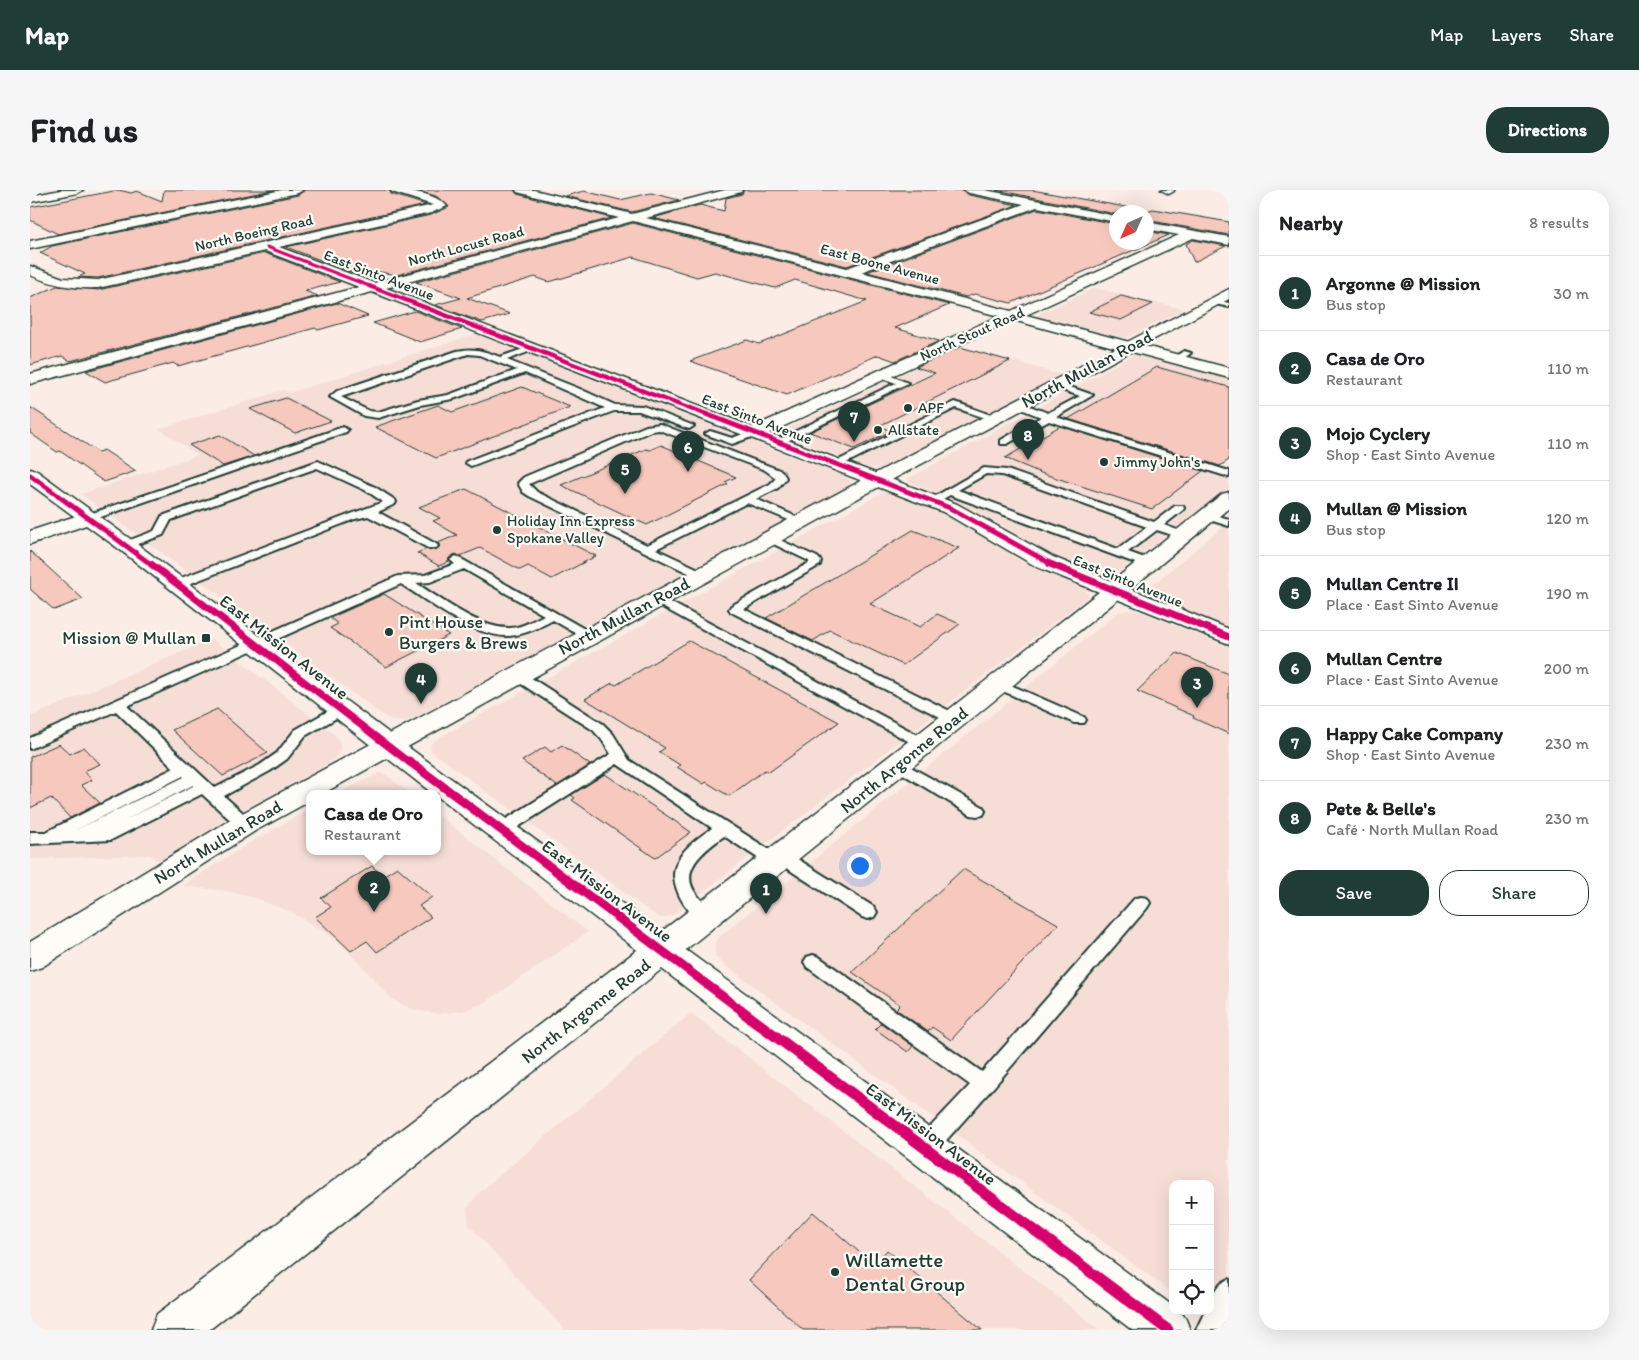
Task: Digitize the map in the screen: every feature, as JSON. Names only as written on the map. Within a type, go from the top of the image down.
[{"type":"street","points":[[30,199],[78,190]]},
{"type":"street","points":[[30,245],[298,190]]},
{"type":"street","name":"North Boeing Road","points":[[30,270],[55,282],[73,285],[98,284],[431,210],[441,206],[435,202],[396,190]]},
{"type":"street","name":"East Boone Avenue","points":[[521,190],[848,272],[1130,346],[1182,356],[1229,373]]},
{"type":"street","name":"North Locust Road","points":[[30,379],[737,190]]},
{"type":"street","points":[[970,190],[1109,218]]},
{"type":"street","points":[[848,272],[1037,204]]},
{"type":"street","points":[[1154,227],[1229,241]]},
{"type":"street","name":"North Stout Road","points":[[754,433],[1191,234]]},
{"type":"street","name":"East Sinto Avenue","points":[[267,247],[932,501],[971,519],[1045,562],[1229,636]]},
{"type":"street","name":"North Mullan Road","points":[[306,790],[800,521],[1130,346],[1224,300]]},
{"type":"street","name":"East Mission Avenue","points":[[30,474],[126,545],[340,710],[1168,1330]]},
{"type":"street","name":"North Argonne Road","points":[[173,1330],[663,952],[1184,536],[1218,520],[1229,498]]},
{"type":"street","points":[[30,538],[88,518]]},
{"type":"street","name":"North Mullan Road","points":[[30,958],[245,824],[306,790]]},
{"type":"lane","points":[[500,360],[532,348]]},
{"type":"lane","points":[[526,370],[450,397],[418,403],[378,415],[367,414],[336,397],[340,393],[468,351],[481,353],[526,370],[577,390],[613,408]]},
{"type":"lane","points":[[778,442],[904,382],[882,375]]},
{"type":"lane","points":[[1004,442],[1088,395],[1056,385]]},
{"type":"lane","points":[[836,464],[955,405],[994,418]]},
{"type":"lane","points":[[1019,405],[1048,417],[1229,474]]},
{"type":"lane","points":[[471,463],[613,408],[629,407],[651,411],[727,440],[736,440],[754,433]]},
{"type":"lane","points":[[647,549],[774,486],[781,478],[778,473],[769,468],[660,426],[649,428],[528,479],[523,483],[526,490],[533,494],[647,549],[701,575]]},
{"type":"lane","points":[[88,518],[343,430]]},
{"type":"lane","points":[[126,545],[159,533],[166,518],[318,464],[370,489],[391,502],[370,512],[352,516],[177,584]]},
{"type":"lane","points":[[932,501],[984,471],[1003,472],[1184,536]]},
{"type":"lane","points":[[950,491],[1149,564]]},
{"type":"lane","points":[[747,499],[800,521]]},
{"type":"lane","points":[[1120,553],[1179,508]]},
{"type":"lane","points":[[370,512],[432,546]]},
{"type":"lane","points":[[769,538],[813,559],[815,561],[814,565],[735,609],[955,719]]},
{"type":"lane","points":[[30,744],[402,579],[426,579],[459,562],[589,635]]},
{"type":"lane","points":[[402,579],[478,625],[499,633],[526,628],[553,615]]},
{"type":"lane","points":[[657,599],[924,744]]},
{"type":"lane","points":[[517,675],[598,727],[608,737],[624,763],[723,828],[868,912]]},
{"type":"lane","points":[[999,684],[1079,720]]},
{"type":"lane","points":[[118,705],[245,824]]},
{"type":"lane","points":[[38,838],[199,782],[264,768],[282,756],[300,733],[340,710]]},
{"type":"lane","points":[[501,830],[618,756]]},
{"type":"lane","points":[[898,765],[977,812]]},
{"type":"lane","points":[[38,838],[111,834],[199,782]]},
{"type":"lane","points":[[708,916],[688,896],[682,882],[682,868],[694,851],[723,828]]},
{"type":"lane","points":[[925,1148],[984,1084],[1142,903]]},
{"type":"lane","points":[[814,962],[984,1084]]},
{"type":"lane","points":[[1208,1330],[1229,1291]]},
{"type":"shaded area","points":[[1095,288],[1184,309],[1126,338],[1113,337],[1041,318],[1037,315]]},
{"type":"shaded area","points":[[476,334],[845,477],[850,480],[850,487],[414,718],[405,721],[394,721],[387,718],[81,494],[198,455],[159,429],[284,390],[289,393]]},
{"type":"shaded area","points":[[962,346],[1061,375],[881,468],[866,467],[785,435],[783,432],[786,429]]},
{"type":"shaded area","points":[[1133,355],[1141,355],[1229,378],[1229,425],[1225,424],[1180,454],[1229,470],[1229,488],[1114,575],[1102,576],[1052,555],[975,511],[908,481],[908,479]]},
{"type":"shaded area","points":[[887,492],[914,501],[952,519],[1021,561],[1086,589],[1089,596],[674,914],[665,918],[658,917],[431,751],[430,746],[433,741],[882,493]]},
{"type":"shaded area","points":[[1229,522],[1229,629],[1177,608],[1155,596],[1151,591],[1152,585]]},
{"type":"shaded area","points":[[1128,610],[1142,612],[1229,647],[1229,1330],[1223,1330],[1203,1315],[1214,1315],[1214,1180],[1169,1180],[1169,1290],[715,956],[715,945],[719,937],[1117,613]]},
{"type":"shaded area","points":[[212,639],[335,735],[340,742],[340,750],[335,758],[325,766],[233,815],[159,861],[150,855],[30,859],[30,717]]},
{"type":"shaded area","points":[[379,773],[386,775],[406,790],[345,790]]},
{"type":"shaded area","points":[[306,811],[306,855],[441,855],[441,817],[588,932],[484,1003],[463,1011],[438,1014],[411,1009],[392,999],[344,947],[325,932],[293,913],[258,899],[227,891],[182,886],[248,844]]},
{"type":"shaded area","points":[[691,1013],[1100,1330],[565,1330],[469,1225],[467,1208],[479,1193]]},
{"type":"building","points":[[119,190],[131,193],[137,191],[162,201],[164,190],[273,190],[58,234],[30,220],[30,207]]},
{"type":"building","points":[[305,190],[389,190],[391,194],[426,205],[98,278],[78,277],[85,274],[40,253],[52,246],[298,195]]},
{"type":"building","points":[[414,190],[514,190],[517,194],[612,218],[397,275],[380,272],[362,276],[286,247],[431,215],[449,207],[436,196]]},
{"type":"building","points":[[744,190],[962,190],[969,195],[1017,205],[847,266],[653,218],[700,205],[724,211],[726,198],[742,194]]},
{"type":"building","points":[[996,190],[1032,190],[1114,205],[1109,205],[1109,213]]},
{"type":"building","points":[[584,191],[620,200],[651,193],[679,200],[632,212],[565,196]]},
{"type":"building","points":[[1037,209],[1109,223],[1109,250],[1134,250],[1011,303],[975,294],[966,297],[867,272]]},
{"type":"building","points":[[1154,209],[1229,222],[1229,235],[1154,221]]},
{"type":"building","points":[[633,223],[949,305],[895,328],[939,341],[895,361],[878,355],[787,395],[690,361],[747,340],[759,344],[867,301],[795,280],[775,288],[715,272],[697,277],[633,257],[549,282],[535,277],[467,298],[510,314],[482,322],[435,305],[461,298],[416,282]]},
{"type":"building","points":[[1154,232],[1169,235],[1154,241]]},
{"type":"building","points":[[1193,240],[1226,246],[1194,262],[1186,244]]},
{"type":"building","points":[[265,253],[340,282],[305,291],[318,296],[70,361],[62,356],[30,365],[30,298],[57,286],[98,290]]},
{"type":"building","points":[[1121,296],[1153,304],[1121,320],[1089,312]]},
{"type":"building","points":[[337,303],[368,316],[318,330],[315,328],[178,366],[173,363],[105,382],[86,371]]},
{"type":"building","points":[[415,311],[462,329],[420,342],[373,323]]},
{"type":"building","points":[[960,347],[1010,361],[879,426],[891,431],[854,449],[810,432],[935,373],[916,367]]},
{"type":"building","points":[[1157,367],[1229,387],[1229,460],[1220,466],[1068,419]]},
{"type":"building","points":[[522,387],[570,407],[436,458],[375,427],[438,405],[452,412]]},
{"type":"building","points":[[286,398],[331,421],[295,433],[250,409]]},
{"type":"building","points":[[30,407],[98,452],[104,450],[136,471],[104,482],[60,451],[57,452],[30,433]]},
{"type":"building","points":[[1060,426],[1203,471],[1152,509],[1041,473],[1005,458]]},
{"type":"building","points":[[220,435],[254,456],[223,466],[189,445]]},
{"type":"building","points":[[661,445],[736,477],[725,482],[728,484],[647,525],[561,485],[646,449],[650,450]]},
{"type":"building","name":"Holiday Inn Express Spokane Valley","points":[[466,489],[596,556],[552,579],[528,566],[520,570],[480,548],[460,556],[455,554],[449,558],[449,561],[439,566],[417,553],[426,549],[437,549],[440,546],[438,543],[457,535],[433,521],[440,518],[419,507]]},
{"type":"building","points":[[913,530],[959,548],[870,604],[920,627],[937,614],[960,624],[903,665],[830,630],[813,641],[766,618]]},
{"type":"building","points":[[30,551],[83,599],[54,610],[30,589]]},
{"type":"building","name":"Pint House Burgers & Brews","points":[[384,594],[449,635],[386,667],[330,628],[338,624],[330,618]]},
{"type":"building","points":[[689,641],[839,722],[769,772],[765,770],[729,796],[706,782],[704,784],[677,767],[680,765],[659,752],[665,748],[585,699],[612,683],[616,685]]},
{"type":"building","points":[[1177,653],[1229,674],[1229,734],[1137,691]]},
{"type":"building","points":[[217,709],[268,753],[223,776],[172,730]]},
{"type":"building","points":[[59,744],[70,754],[84,747],[100,764],[84,771],[92,780],[81,785],[100,803],[70,818],[51,798],[30,808],[30,757]]},
{"type":"building","points":[[562,745],[590,765],[557,786],[522,761],[545,747],[551,752]]},
{"type":"building","points":[[605,774],[691,832],[655,858],[572,800],[575,798],[571,795]]},
{"type":"building","points":[[372,866],[383,876],[397,867],[432,897],[419,906],[431,917],[377,952],[367,941],[351,951],[315,917],[331,907],[321,898]]},
{"type":"building","points":[[963,869],[1058,924],[951,1040],[932,1027],[928,1032],[896,1009],[900,1005],[852,972]]},
{"type":"building","points":[[881,1023],[913,1046],[908,1052],[875,1029]]},
{"type":"building","name":"Willamette Dental Group","points":[[813,1212],[874,1265],[887,1250],[982,1330],[803,1330],[749,1280]]},
{"type":"cycle path","points":[[267,247],[950,508],[1045,562],[1229,637]]},
{"type":"cycle path","points":[[30,475],[126,545],[387,745],[1168,1330]]},
{"type":"place","name":"APF","points":[[908,408]]},
{"type":"place","name":"Allstate","points":[[878,430]]},
{"type":"place","name":"Happy Cake Company","points":[[854,442]]},
{"type":"place","name":"Pete & Belle's","points":[[1028,460]]},
{"type":"place","name":"Jimmy John's","points":[[1104,462]]},
{"type":"place","name":"Mullan Centre","points":[[688,472]]},
{"type":"place","name":"Mullan Centre II","points":[[625,494]]},
{"type":"place","name":"Holiday Inn Express Spokane Valley","points":[[497,530]]},
{"type":"place","name":"Pint House Burgers & Brews","points":[[389,632]]},
{"type":"place","name":"Mission @ Mullan","points":[[206,638]]},
{"type":"place","name":"Mullan @ Mission","points":[[421,704]]},
{"type":"place","name":"Mojo Cyclery","points":[[1197,708]]},
{"type":"place","name":"Casa de Oro","points":[[374,912]]},
{"type":"place","name":"Argonne @ Mission","points":[[766,914]]},
{"type":"place","name":"Willamette Dental Group","points":[[835,1272]]}]
